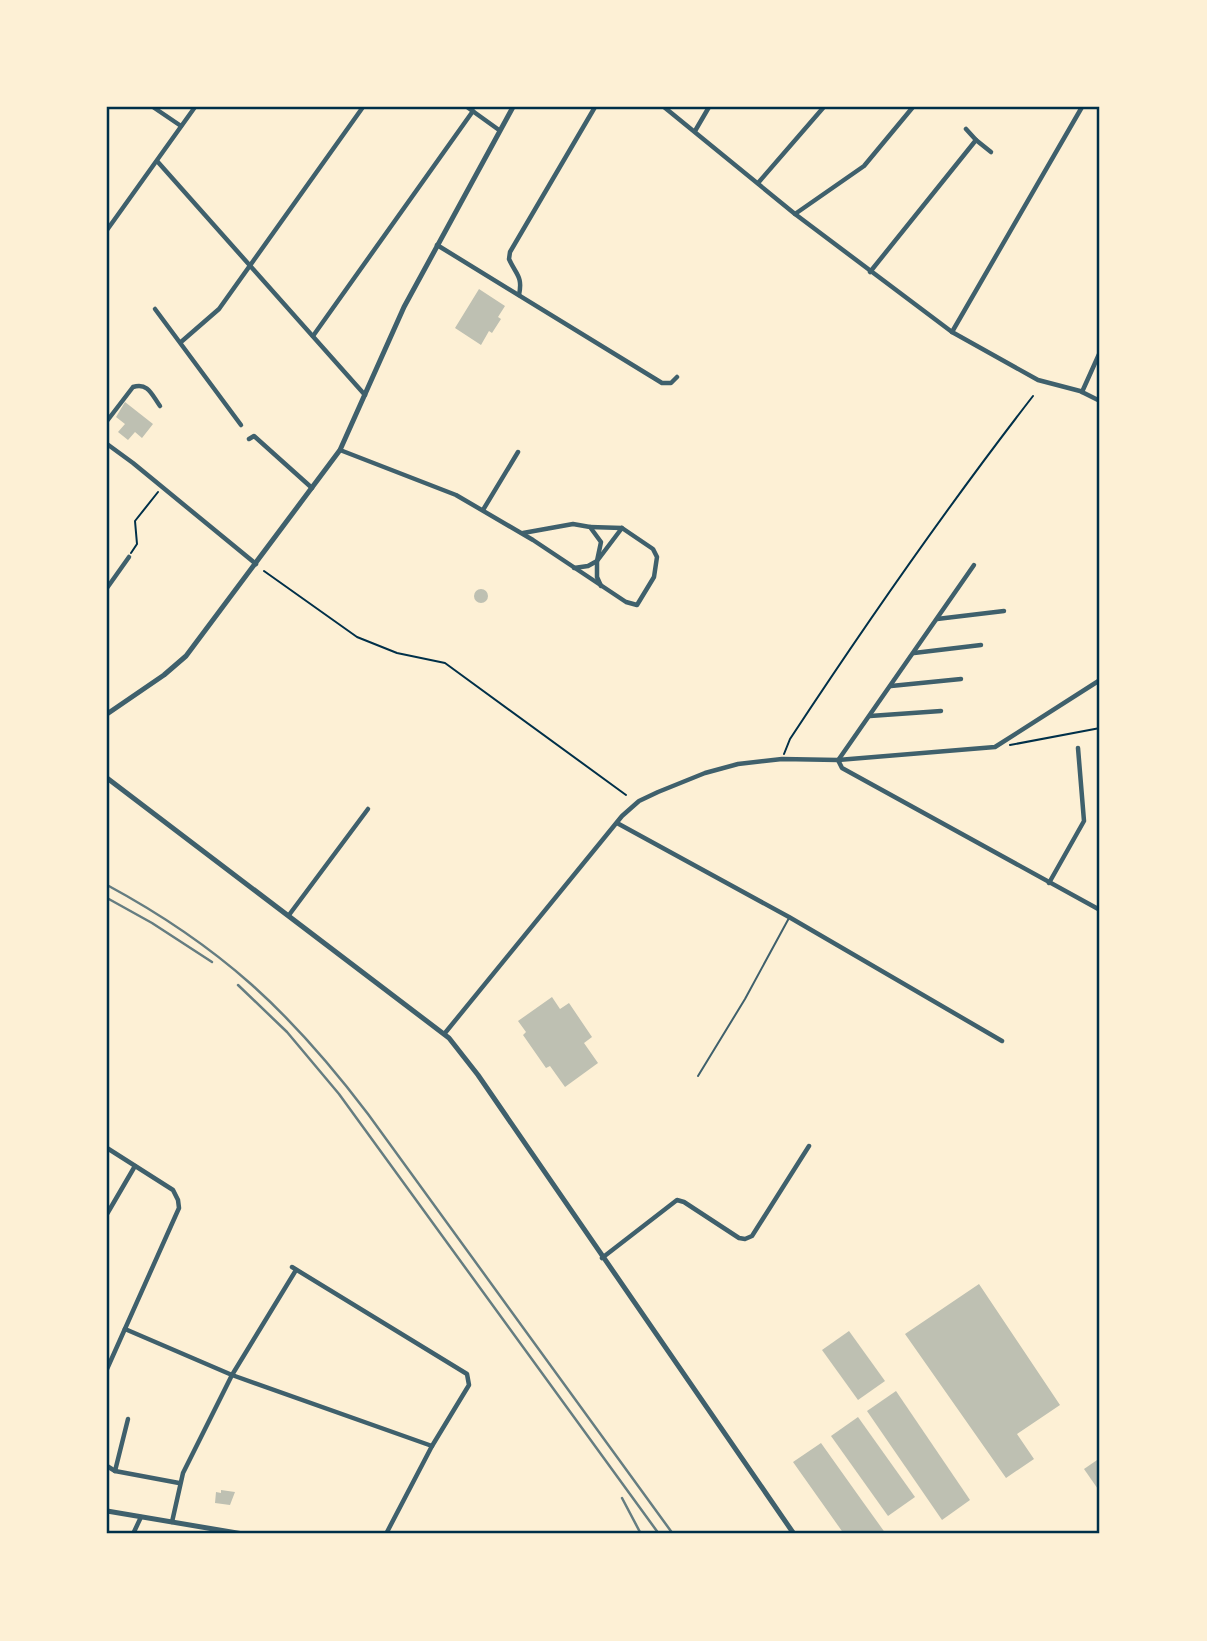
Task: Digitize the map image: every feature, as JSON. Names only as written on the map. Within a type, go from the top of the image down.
[{"type":"street","points":[[153,107],[181,126]]},
{"type":"street","points":[[107,230],[195,107]]},
{"type":"street","points":[[181,342],[219,309],[363,107]]},
{"type":"street","points":[[467,107],[499,130]]},
{"type":"street","points":[[107,714],[164,675],[186,656],[340,450],[404,307],[513,107]]},
{"type":"street","points":[[519,295],[522,284],[509,259],[510,252],[595,107]]},
{"type":"street","points":[[664,107],[795,214],[952,332],[1038,380],[1082,392],[1100,401]]},
{"type":"street","points":[[695,131],[709,107]]},
{"type":"street","points":[[795,214],[864,166],[913,107]]},
{"type":"street","points":[[952,332],[1082,107]]},
{"type":"street","points":[[758,183],[823,108]]},
{"type":"street","points":[[313,336],[473,111]]},
{"type":"street","points":[[966,129],[991,152]]},
{"type":"street","points":[[870,272],[976,140]]},
{"type":"street","points":[[157,161],[365,395]]},
{"type":"street","points":[[437,245],[662,383],[671,383],[677,377]]},
{"type":"street","points":[[155,309],[241,425]]},
{"type":"street","points":[[1082,392],[1100,352]]},
{"type":"street","points":[[107,421],[133,387],[140,385],[147,387],[160,406]]},
{"type":"street","points":[[249,439],[254,436],[312,488]]},
{"type":"street","points":[[107,444],[256,564]]},
{"type":"street","points":[[340,450],[443,489],[483,510],[626,602],[637,605],[654,577],[657,557],[653,550],[622,528],[573,524],[522,533]]},
{"type":"street","points":[[483,510],[518,452]]},
{"type":"street","points":[[590,527],[601,542],[597,561],[597,577],[601,586]]},
{"type":"street","points":[[574,568],[588,566],[597,561],[622,528]]},
{"type":"street","points":[[107,588],[129,557]]},
{"type":"street","points":[[838,760],[974,565]]},
{"type":"street","points":[[936,620],[1004,611]]},
{"type":"street","points":[[913,653],[981,645]]},
{"type":"street","points":[[890,686],[961,679]]},
{"type":"street","points":[[445,1033],[617,823],[639,801],[705,773],[738,764],[782,759],[838,760],[995,747],[1100,680]]},
{"type":"street","points":[[869,716],[941,711]]},
{"type":"street","points":[[1049,883],[1084,821],[1078,748]]},
{"type":"street","points":[[838,760],[842,768],[1100,910]]},
{"type":"street","points":[[107,778],[445,1033],[478,1075],[601,1258],[794,1534]]},
{"type":"street","points":[[289,915],[368,809]]},
{"type":"street","points":[[617,823],[789,917],[1002,1041]]},
{"type":"street","points":[[601,1258],[677,1200],[739,1238],[752,1236],[809,1146]]},
{"type":"street","points":[[107,1148],[173,1190],[179,1208],[107,1369]]},
{"type":"street","points":[[107,1214],[135,1166]]},
{"type":"street","points":[[172,1522],[179,1483],[232,1375],[294,1268],[467,1374],[469,1378],[469,1385],[432,1446],[386,1534]]},
{"type":"street","points":[[125,1329],[232,1375],[432,1446]]},
{"type":"street","points":[[115,1471],[128,1419]]},
{"type":"street","points":[[107,1466],[115,1471],[179,1483]]},
{"type":"street","points":[[107,1511],[243,1534]]},
{"type":"street","points":[[133,1534],[141,1517]]},
{"type":"lane","points":[[698,1076],[745,999],[789,917]]},
{"type":"path","points":[[782,759],[790,739],[860,633],[1032,396]]},
{"type":"path","points":[[129,557],[137,544],[135,521],[162,487]]},
{"type":"path","points":[[264,571],[357,637],[378,647],[445,663],[626,795]]},
{"type":"path","points":[[995,747],[1100,728]]},
{"type":"building","points":[[479,289],[505,306],[498,317],[501,319],[492,333],[489,331],[481,345],[455,328]]},
{"type":"building","points":[[125,402],[153,424],[142,438],[135,432],[128,440],[118,432],[125,424],[116,417]]},
{"type":"building","points":[[478,589],[484,589],[488,596],[484,603],[478,603],[474,599],[474,593]]},
{"type":"building","points":[[552,997],[560,1009],[569,1003],[592,1037],[584,1043],[598,1063],[565,1087],[550,1066],[546,1068],[523,1035],[526,1032],[518,1021]]},
{"type":"building","points":[[979,1284],[1060,1405],[1017,1434],[1034,1459],[1006,1478],[905,1334]]},
{"type":"building","points":[[849,1331],[885,1381],[858,1400],[822,1350]]},
{"type":"building","points":[[896,1391],[970,1500],[942,1520],[867,1411]]},
{"type":"building","points":[[858,1417],[915,1497],[888,1516],[831,1436]]},
{"type":"building","points":[[821,1443],[886,1534],[844,1534],[793,1462]]},
{"type":"building","points":[[1100,1458],[1100,1492],[1084,1469]]},
{"type":"building","points":[[221,1490],[235,1492],[230,1505],[215,1503],[216,1492],[221,1493]]},
{"type":"railway","points":[[107,885],[147,908],[219,957],[281,1012],[310,1043],[368,1114],[673,1534]]},
{"type":"railway","points":[[107,898],[212,962]]},
{"type":"railway","points":[[238,985],[287,1032],[339,1094],[659,1534]]},
{"type":"railway","points":[[622,1498],[641,1534]]}]
